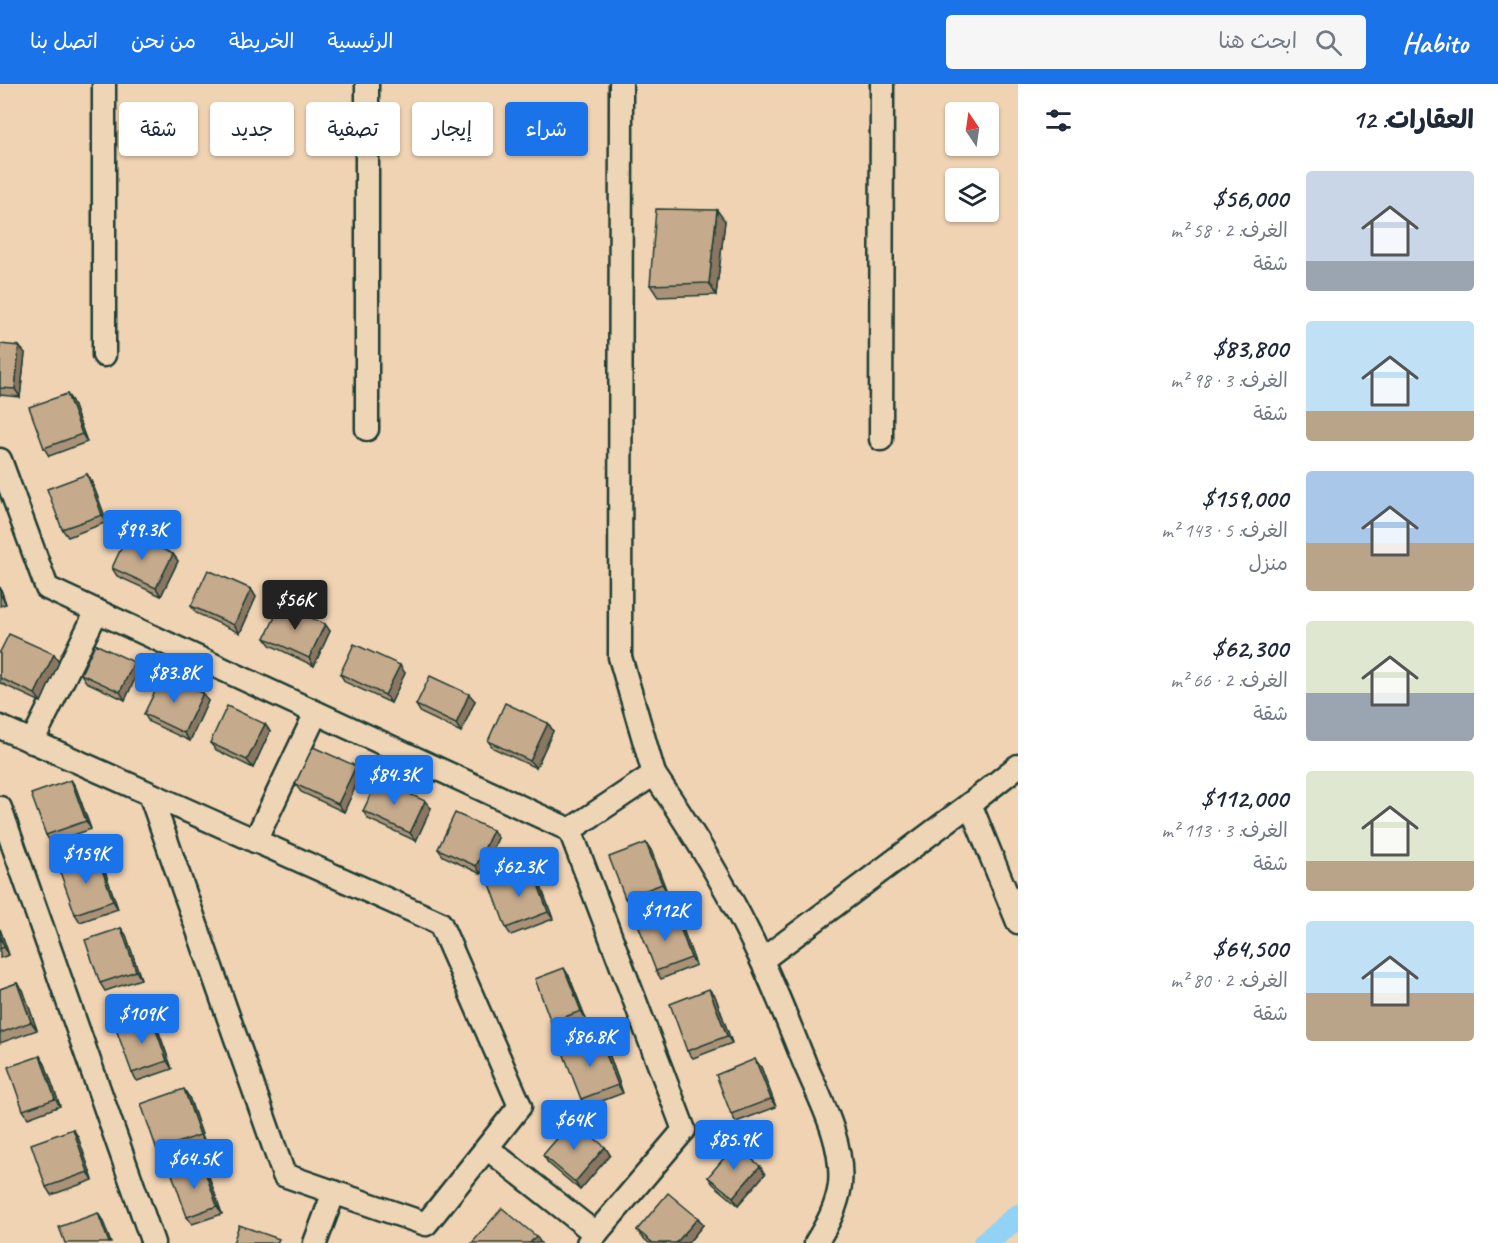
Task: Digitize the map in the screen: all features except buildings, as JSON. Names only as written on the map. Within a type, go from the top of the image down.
[{"type":"street","points":[[104,84],[104,355]]},
{"type":"street","points":[[367,84],[368,429]]},
{"type":"street","points":[[621,84],[620,657],[654,774],[712,864],[762,960],[828,1119],[838,1151],[840,1185],[832,1217],[816,1243]]},
{"type":"street","points":[[881,439],[882,84]]},
{"type":"street","points":[[0,460],[47,588],[570,830],[684,1130],[592,1239],[487,1148]]},
{"type":"street","points":[[32,742],[97,611]]},
{"type":"street","points":[[255,841],[316,713]]},
{"type":"street","points":[[0,727],[440,923],[520,1106],[426,1224],[284,1175],[150,794]]},
{"type":"street","points":[[762,960],[1018,766]]},
{"type":"street","points":[[570,830],[654,774]]},
{"type":"street","points":[[970,804],[1018,922]]},
{"type":"street","points":[[0,808],[153,1243]]},
{"type":"street","points":[[315,1243],[334,1192]]},
{"type":"waterway","points":[[985,1243],[1018,1216]]}]
